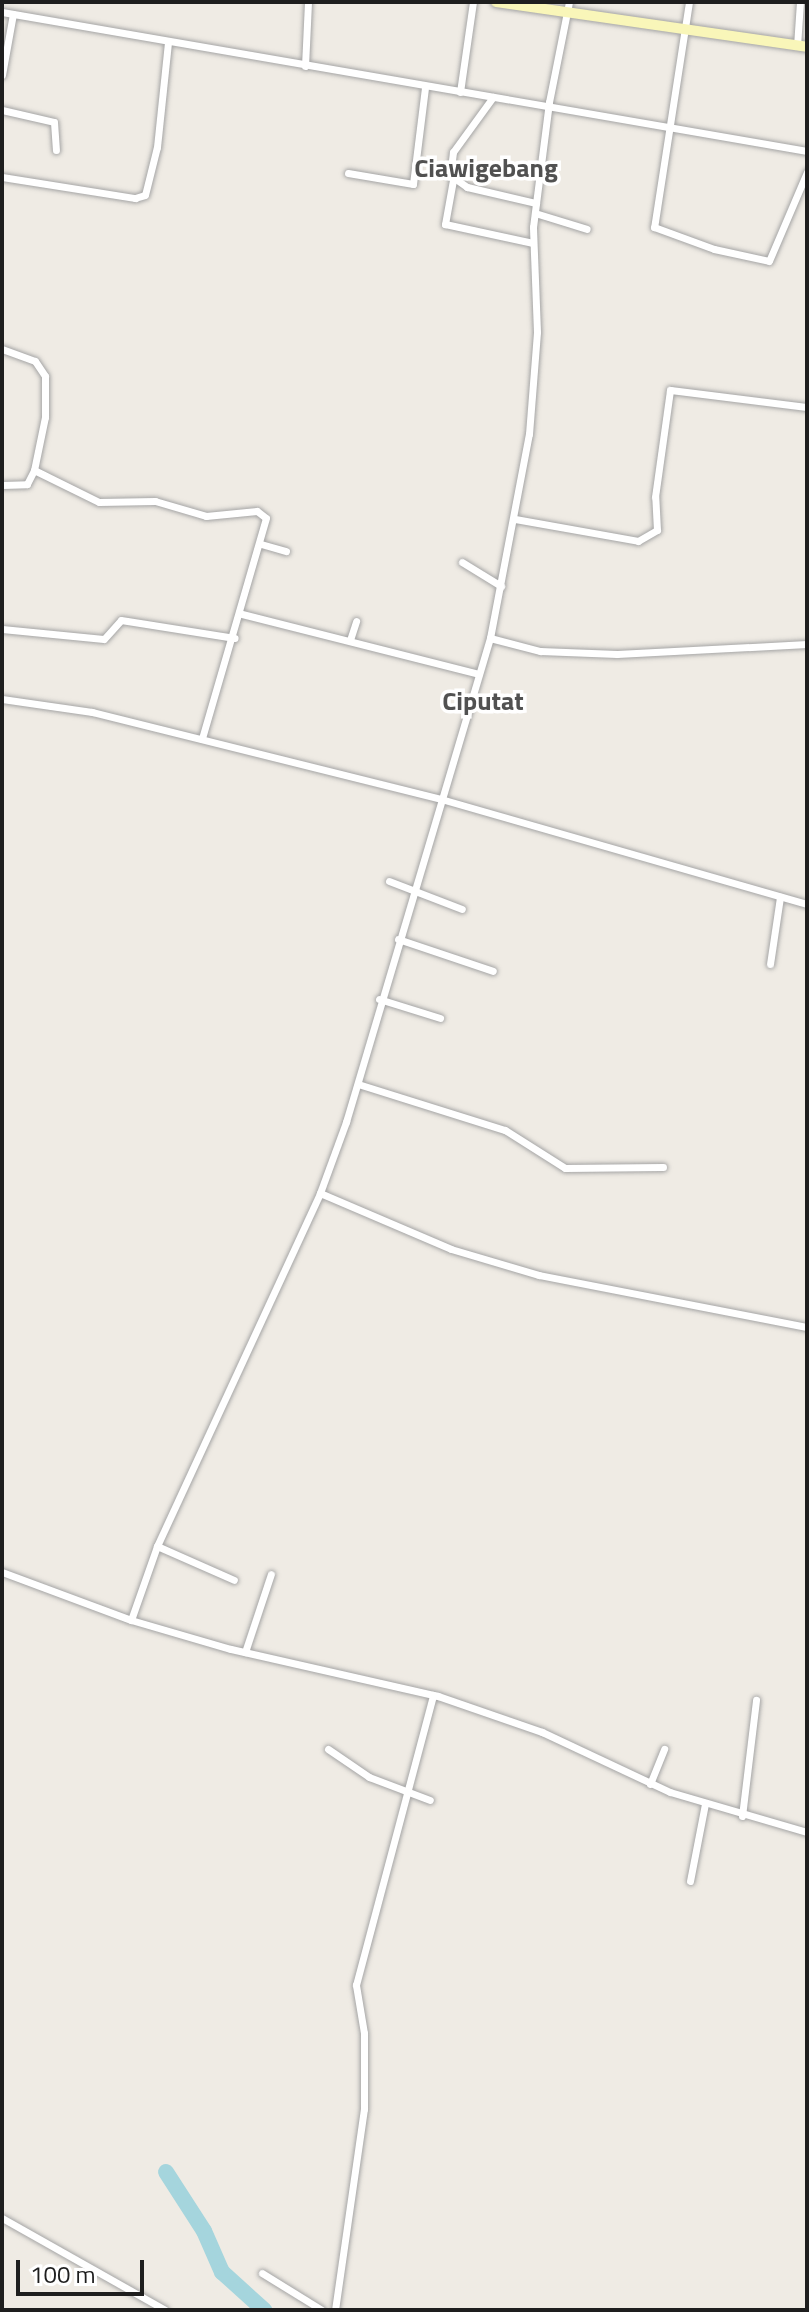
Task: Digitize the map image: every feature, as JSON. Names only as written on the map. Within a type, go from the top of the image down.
[{"type":"main road","points":[[496,2],[568,8],[684,32],[802,46]]},
{"type":"street","points":[[305,66],[308,2]]},
{"type":"street","points":[[460,92],[473,2]]},
{"type":"street","points":[[689,2],[654,227],[714,249],[772,260],[807,172]]},
{"type":"street","points":[[800,2],[802,46]]},
{"type":"street","points":[[131,1620],[157,1546],[320,1193],[358,1084],[379,999],[490,638],[519,497],[537,332],[533,243],[536,203],[548,106],[568,8]]},
{"type":"street","points":[[2,12],[807,151]]},
{"type":"street","points":[[2,75],[13,14]]},
{"type":"street","points":[[2,177],[135,198],[145,195],[157,147],[168,42]]},
{"type":"street","points":[[348,173],[413,184],[425,87]]},
{"type":"street","points":[[493,97],[453,152],[449,168],[453,180],[447,226],[533,243]]},
{"type":"street","points":[[2,110],[54,122],[56,150]]},
{"type":"street","points":[[453,180],[536,203]]},
{"type":"street","points":[[535,213],[587,229]]},
{"type":"street","points":[[2,349],[35,361],[45,376],[45,417],[34,470],[27,484],[2,485]]},
{"type":"street","points":[[515,519],[638,541],[657,530],[655,497],[670,390],[807,407]]},
{"type":"street","points":[[34,470],[99,502],[155,501],[226,518],[257,511],[266,518],[242,614],[202,739]]},
{"type":"street","points":[[261,544],[286,551]]},
{"type":"street","points":[[462,562],[501,586]]},
{"type":"street","points":[[242,614],[479,674]]},
{"type":"street","points":[[2,629],[104,639],[121,620],[235,638]]},
{"type":"street","points":[[350,640],[356,621]]},
{"type":"street","points":[[490,638],[540,651],[617,654],[807,644]]},
{"type":"street","points":[[2,699],[38,701],[441,799],[807,904]]},
{"type":"street","points":[[389,881],[462,909]]},
{"type":"street","points":[[770,964],[780,897]]},
{"type":"street","points":[[398,939],[493,971]]},
{"type":"street","points":[[379,999],[440,1018]]},
{"type":"street","points":[[358,1084],[505,1130],[565,1168],[663,1167]]},
{"type":"street","points":[[320,1193],[451,1249],[523,1271],[807,1327]]},
{"type":"street","points":[[157,1546],[234,1580]]},
{"type":"street","points":[[2,1572],[131,1620],[245,1652],[433,1695],[542,1732],[650,1784],[742,1816],[807,1832]]},
{"type":"street","points":[[245,1652],[271,1574]]},
{"type":"street","points":[[336,2306],[364,2109],[364,2033],[356,1985],[410,1796],[433,1695]]},
{"type":"street","points":[[742,1816],[756,1700]]},
{"type":"street","points":[[328,1749],[369,1777],[410,1796],[430,1800]]},
{"type":"street","points":[[650,1784],[664,1749]]},
{"type":"street","points":[[690,1881],[705,1804]]},
{"type":"street","points":[[2,2218],[165,2310]]},
{"type":"street","points":[[262,2273],[322,2310]]},
{"type":"waterway","points":[[166,2172],[204,2231],[222,2272],[264,2310]]},
{"type":"district","name":"Ciawigebang","points":[[486,168]]},
{"type":"district","name":"Ciputat","points":[[483,701]]}]
